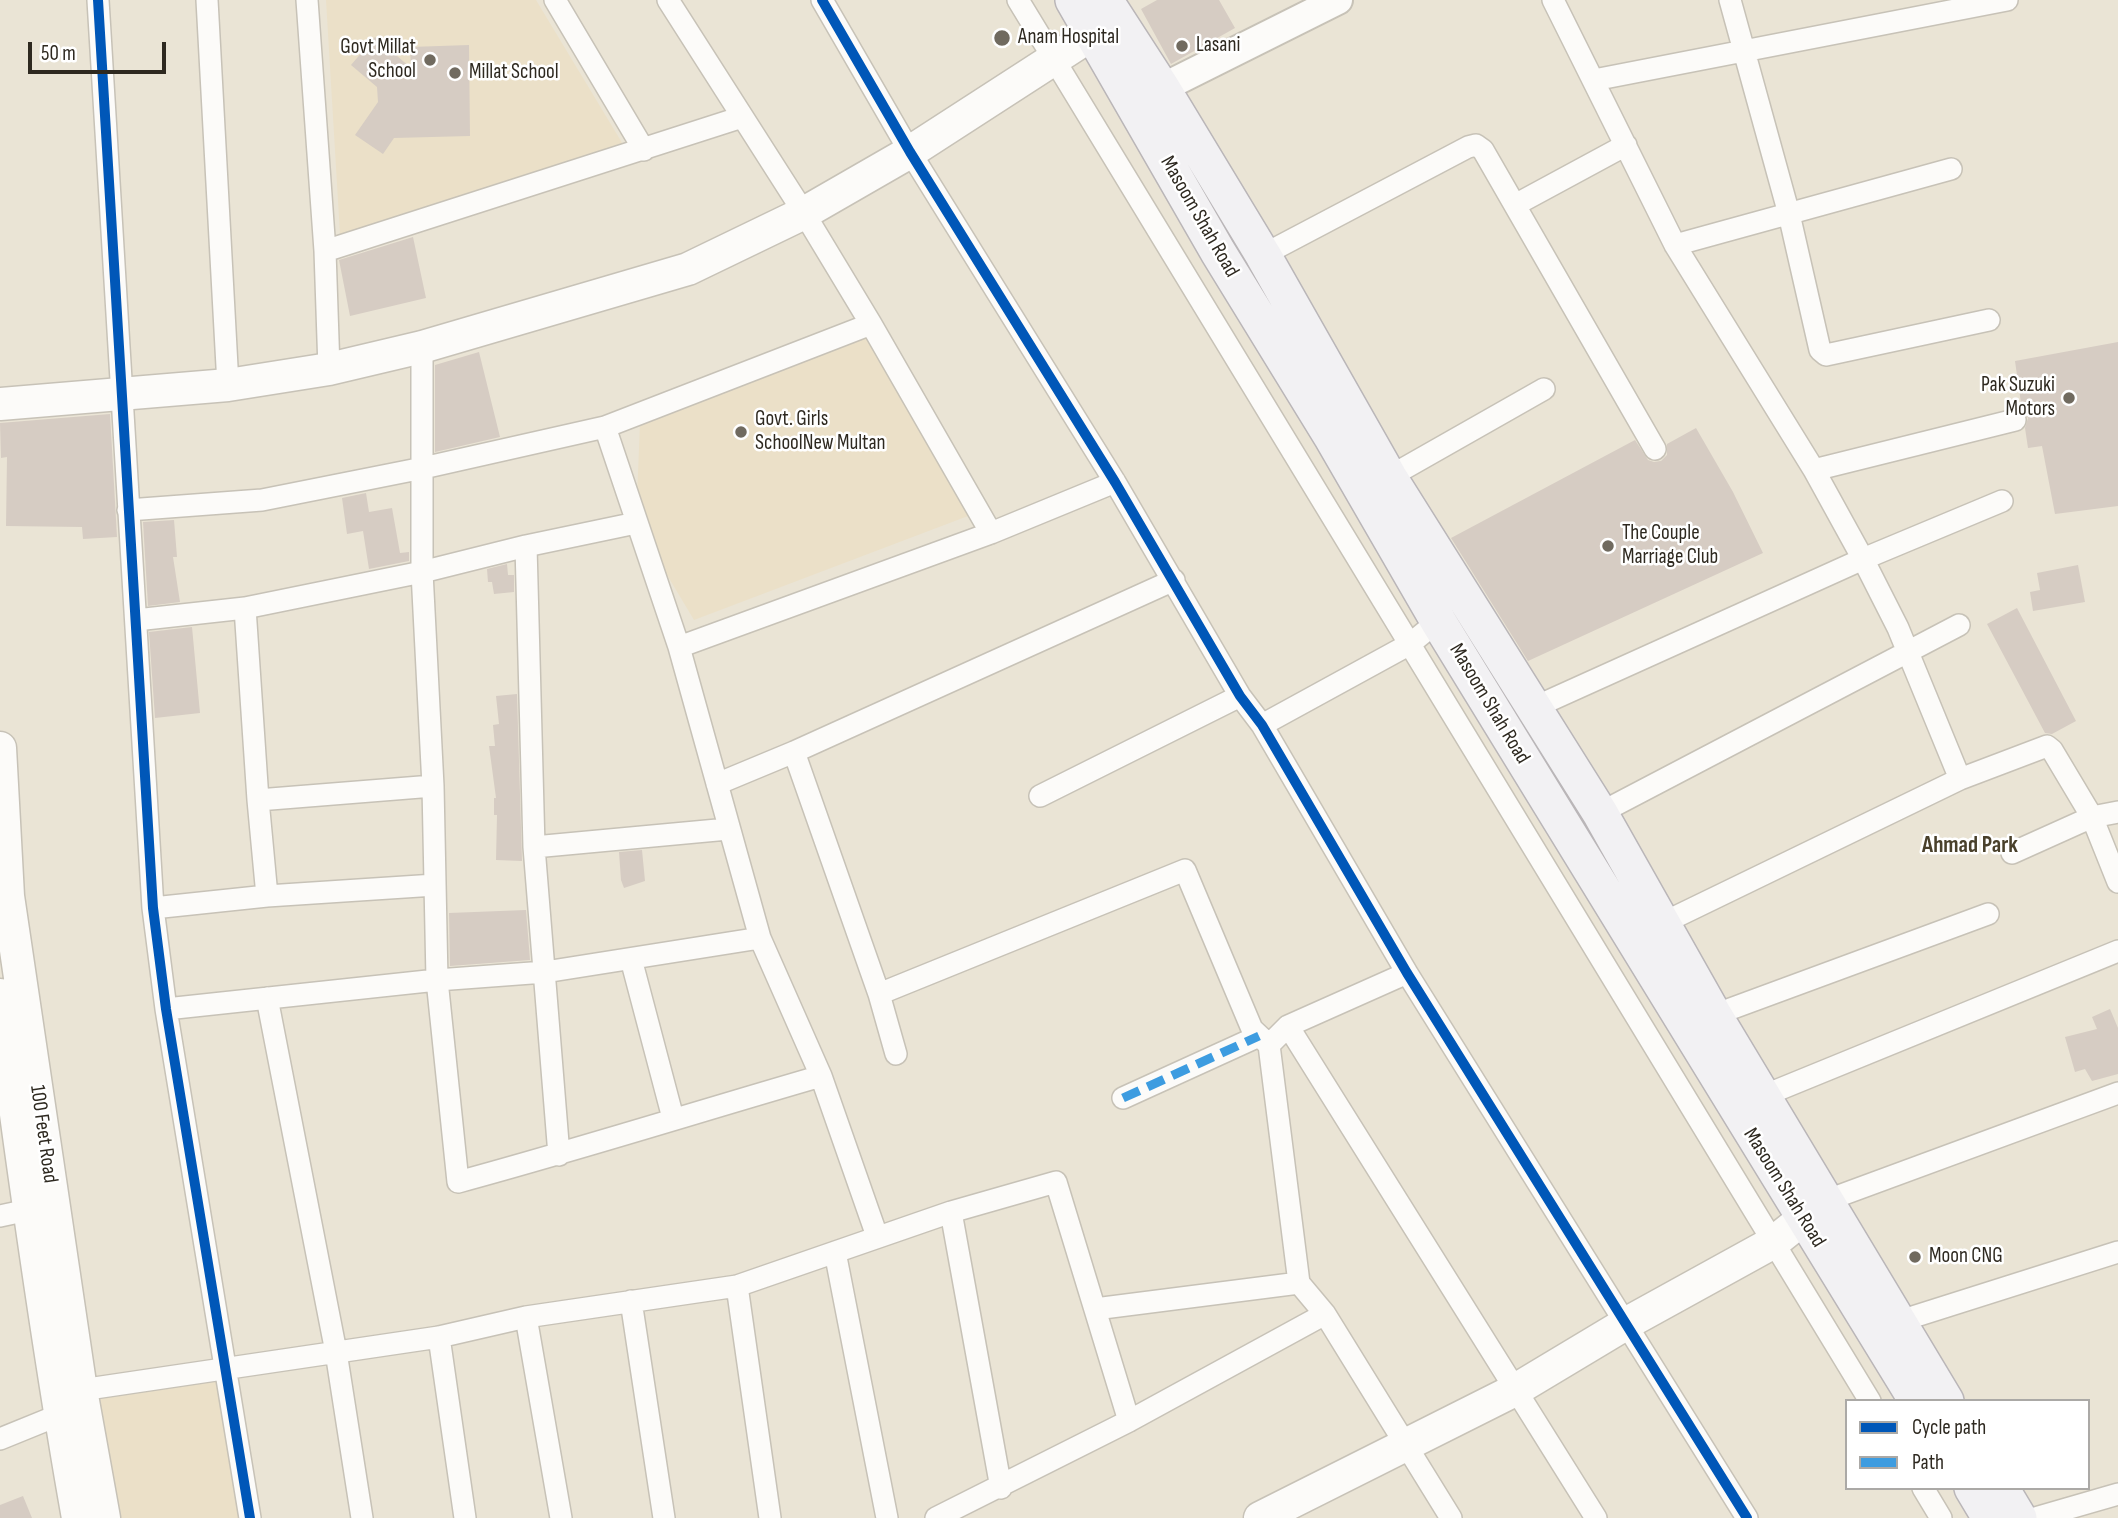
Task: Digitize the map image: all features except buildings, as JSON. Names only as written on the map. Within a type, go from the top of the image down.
[{"type":"main road","name":"Masoom Shah Road","points":[[1073,0],[1218,252],[1331,436],[1444,632],[1814,1210],[1898,1322],[1945,1399]]},
{"type":"main road","name":"Masoom Shah Road","points":[[1105,0],[1162,88],[1256,244],[1390,477],[1600,813],[1763,1096],[1814,1210],[1916,1399]]},
{"type":"main road","points":[[0,404],[228,385],[329,369],[422,347],[688,269],[804,213],[910,152],[1094,33]]},
{"type":"main road","points":[[1218,252],[1256,244]]},
{"type":"main road","name":"100 Feet Road","points":[[0,748],[8,897],[81,1390],[104,1518]]},
{"type":"main road","name":"100 Feet Road","points":[[0,995],[14,1213],[59,1415],[78,1518]]},
{"type":"main road","points":[[1260,1518],[1517,1389],[1627,1323],[1774,1242],[1814,1210]]},
{"type":"main road","points":[[1973,1490],[1990,1518]]},
{"type":"main road","points":[[2002,1490],[2019,1518]]},
{"type":"street","points":[[98,0],[153,908],[166,1009],[250,1518]]},
{"type":"street","points":[[207,0],[228,385]]},
{"type":"street","points":[[307,0],[325,251],[329,369]]},
{"type":"street","points":[[555,0],[644,150]]},
{"type":"street","points":[[667,0],[804,213],[991,533]]},
{"type":"street","points":[[822,0],[910,152],[1174,580],[1240,696],[1262,725],[1407,973],[1747,1518]]},
{"type":"street","points":[[1018,0],[1869,1399]]},
{"type":"street","points":[[1552,0],[1675,245],[1814,470],[1863,559],[1908,652],[1959,779]]},
{"type":"street","points":[[1730,0],[1789,214],[1820,350],[1826,355],[1989,320]]},
{"type":"street","points":[[1594,80],[2007,0]]},
{"type":"street","points":[[1162,88],[1332,1]]},
{"type":"street","points":[[325,251],[742,117]]},
{"type":"street","points":[[1256,244],[1476,145],[1483,150],[1655,449]]},
{"type":"street","points":[[1515,205],[1626,145]]},
{"type":"street","points":[[1675,245],[1951,169]]},
{"type":"street","points":[[128,510],[262,500],[423,468],[605,427],[871,324]]},
{"type":"street","points":[[422,347],[422,572],[433,786],[436,980],[458,1182],[559,1155],[673,1118],[821,1076]]},
{"type":"street","points":[[1390,477],[1544,389]]},
{"type":"street","points":[[1814,470],[2015,420]]},
{"type":"street","points":[[605,427],[679,647],[760,938],[821,1076],[877,1236]]},
{"type":"street","points":[[679,647],[991,533],[1115,482]]},
{"type":"street","points":[[1533,708],[1863,559],[2002,501]]},
{"type":"street","points":[[136,620],[245,608],[422,572],[526,546],[636,523]]},
{"type":"street","points":[[526,546],[534,847],[559,1155]]},
{"type":"street","points":[[717,784],[794,752],[1174,580]]},
{"type":"street","points":[[245,608],[267,896]]},
{"type":"street","points":[[1262,725],[1410,644],[1480,622]]},
{"type":"street","points":[[1600,813],[1959,625]]},
{"type":"street","points":[[1040,796],[1240,696]]},
{"type":"street","points":[[1663,923],[1959,779],[2047,746],[2092,817],[2118,881]]},
{"type":"street","points":[[794,752],[879,994],[896,1054]]},
{"type":"street","points":[[258,800],[433,786]]},
{"type":"street","points":[[2012,853],[2092,817],[2118,812]]},
{"type":"street","points":[[534,847],[728,829]]},
{"type":"street","points":[[879,994],[1185,870],[1252,1029],[1264,1040],[1299,1283],[1325,1314],[1451,1518]]},
{"type":"street","points":[[153,908],[267,896],[435,885]]},
{"type":"street","points":[[1714,1014],[1988,914]]},
{"type":"street","points":[[166,1009],[436,980],[545,972],[760,938]]},
{"type":"street","points":[[1763,1096],[2118,951]]},
{"type":"street","points":[[631,959],[673,1118]]},
{"type":"street","points":[[1123,1098],[1264,1040],[1288,1026],[1407,973]]},
{"type":"street","points":[[267,998],[336,1352],[362,1518]]},
{"type":"street","points":[[1288,1026],[1596,1518]]},
{"type":"street","points":[[1814,1210],[2118,1093]]},
{"type":"street","points":[[81,1390],[439,1337],[526,1317],[737,1286],[877,1236],[1056,1182],[1129,1421]]},
{"type":"street","points":[[951,1212],[1000,1488]]},
{"type":"street","points":[[835,1252],[887,1518]]},
{"type":"street","points":[[1898,1322],[2118,1252]]},
{"type":"street","points":[[1096,1309],[1299,1283]]},
{"type":"street","points":[[737,1286],[770,1518]]},
{"type":"street","points":[[631,1301],[664,1518]]},
{"type":"street","points":[[936,1518],[1129,1421],[1325,1314]]},
{"type":"street","points":[[526,1317],[561,1518]]},
{"type":"street","points":[[439,1337],[465,1518]]},
{"type":"street","points":[[0,1439],[59,1415]]},
{"type":"street","points":[[1924,1490],[1941,1518]]},
{"type":"street","points":[[2035,1518],[2118,1494]]},
{"type":"shaded area","name":"Millat School","points":[[326,0],[536,0],[624,146],[340,234]]},
{"type":"shaded area","points":[[867,334],[976,513],[694,620],[636,523],[640,423]]},
{"type":"shaded area","points":[[220,1380],[246,1518],[116,1518],[95,1399]]},
{"type":"marked path","points":[[1123,1098],[1259,1036]]},
{"type":"cycle path","points":[[98,0],[153,908],[166,1009],[250,1518]]},
{"type":"cycle path","points":[[822,0],[910,152],[1115,482],[1240,696],[1262,725],[1407,973],[1747,1518]]},
{"type":"place","name":"Anam Hospital","points":[[1002,38]]},
{"type":"place","name":"Lasani","points":[[1182,46]]},
{"type":"place","name":"Govt Millat School","points":[[430,60]]},
{"type":"place","name":"Millat School","points":[[455,73]]},
{"type":"place","name":"Pak Suzuki Motors","points":[[2069,398]]},
{"type":"place","name":"Govt. Girls SchoolNew Multan","points":[[741,432]]},
{"type":"place","name":"The Couple Marriage Club","points":[[1608,546]]},
{"type":"place","name":"Moon CNG","points":[[1915,1257]]},
{"type":"district","name":"Ahmad Park","points":[[1970,846]]}]
